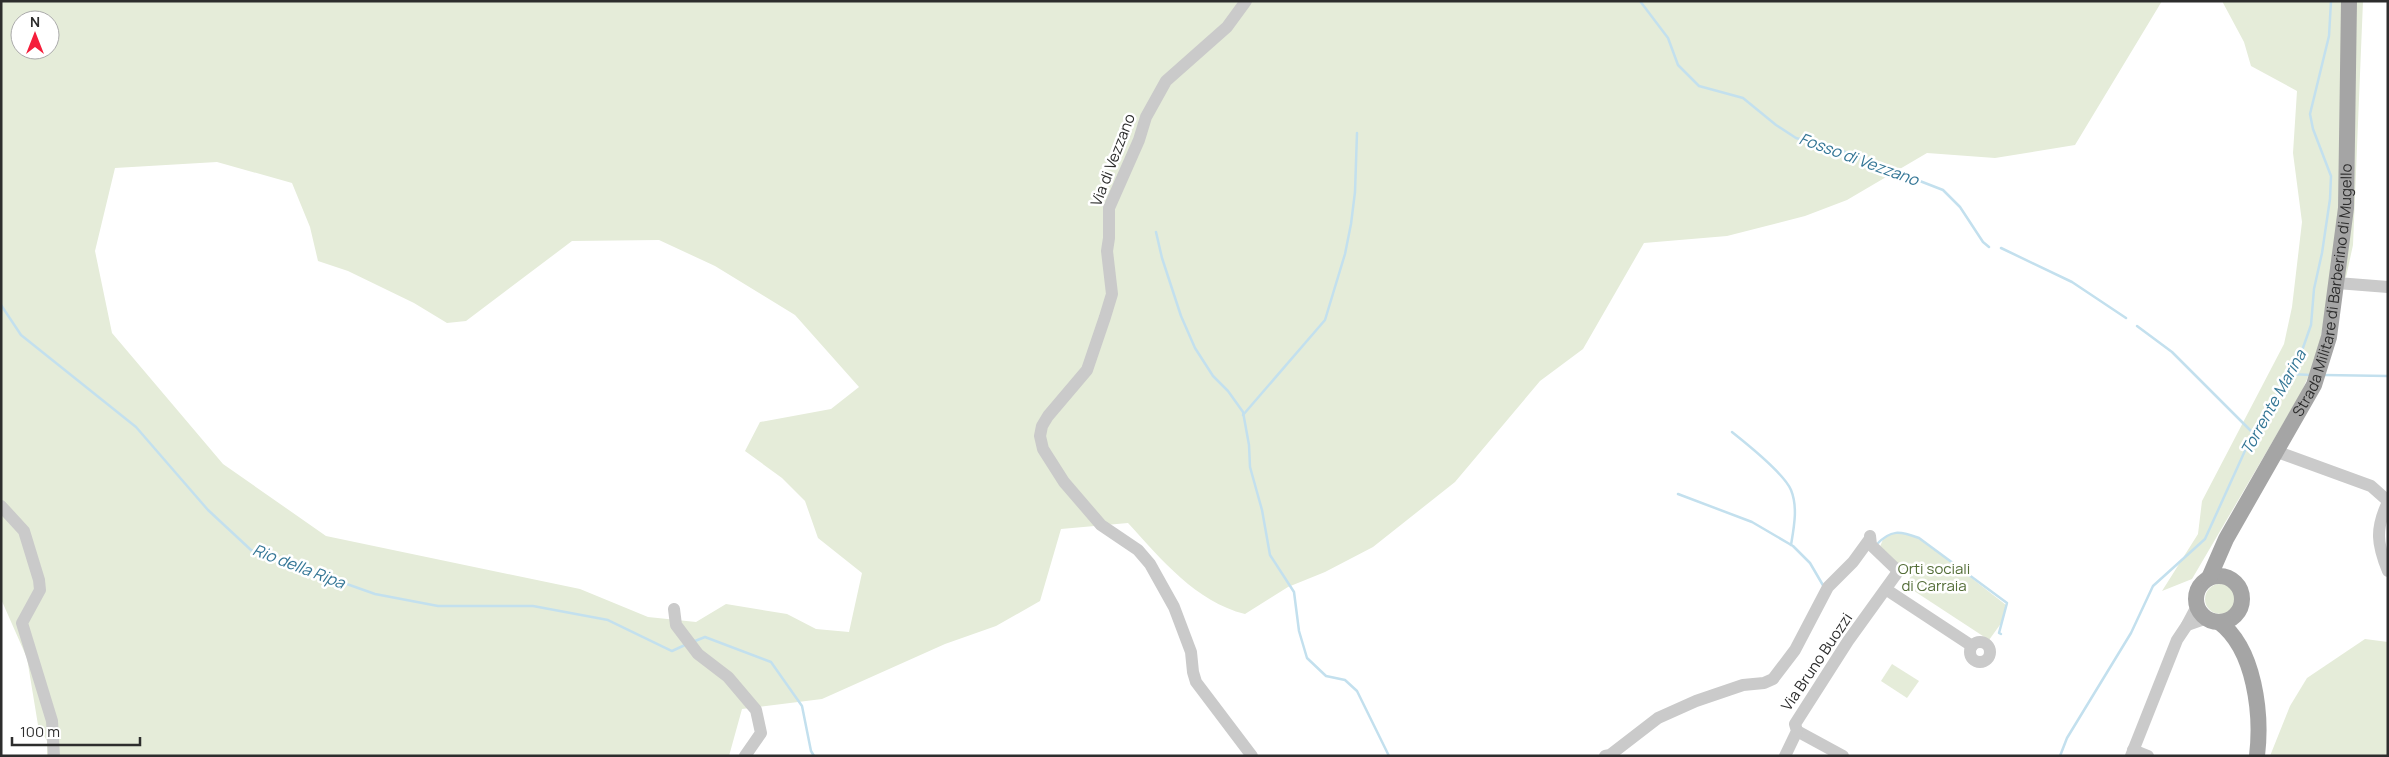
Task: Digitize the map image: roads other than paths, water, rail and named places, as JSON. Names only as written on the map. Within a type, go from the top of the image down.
[{"type":"main road","name":"Strada Militare di Barberino di Mugello","points":[[2209,578],[2226,539],[2275,450],[2314,385],[2324,359],[2337,283],[2346,208],[2350,1]]},
{"type":"main road","points":[[2219,557],[2221,568],[2227,577]]},
{"type":"main road","points":[[2235,639],[2208,615],[2199,588],[2209,578],[2227,577],[2233,580],[2241,591],[2242,604],[2234,616],[2235,639],[2252,676],[2257,696],[2260,724],[2258,756]]},
{"type":"main road","points":[[2208,615],[2234,616]]},
{"type":"street","name":"Via di Vezzano","points":[[1246,1],[1227,27],[1166,81],[1146,117],[1139,140],[1109,208],[1107,251],[1112,294],[1105,317],[1087,370],[1048,416],[1042,426],[1040,436],[1043,449],[1064,482],[1101,525],[1138,550],[1150,564],[1174,606],[1191,652],[1196,682],[1252,756]]},
{"type":"street","points":[[2337,283],[2388,287]]},
{"type":"street","points":[[2275,450],[2370,486],[2380,492],[2388,501],[2380,518],[2378,547],[2388,571]]},
{"type":"street","points":[[1,506],[24,531],[39,580],[40,590],[22,623],[52,721],[54,756]]},
{"type":"street","name":"Via Bruno Buozzi","points":[[1602,755],[1610,755],[1658,718],[1696,701],[1743,684],[1764,683],[1773,679],[1795,650],[1828,587],[1853,562],[1870,538],[1876,551],[1896,569],[1896,577],[1848,642],[1803,711],[1795,724],[1797,731],[1785,756]]},
{"type":"street","points":[[1887,590],[1972,646]]},
{"type":"street","points":[[674,609],[676,625],[698,654],[728,677],[756,710],[761,733],[745,756]]},
{"type":"street","points":[[2148,756],[2132,753],[2177,640],[2188,625],[2208,615]]},
{"type":"street","points":[[1797,731],[1843,756]]},
{"type":"waterway","name":"Fosso di Vezzano","points":[[1640,1],[1668,38],[1678,65],[1699,86],[1743,98],[1776,125],[1796,138],[1840,150],[1943,190],[1960,207],[1983,242],[1989,247]]},
{"type":"waterway","name":"Torrente Marina","points":[[2060,756],[2067,738],[2131,633],[2153,586],[2205,539],[2253,433],[2298,362],[2311,325],[2314,289],[2322,253],[2330,199],[2331,176],[2313,129],[2310,114],[2329,36],[2331,1]]},
{"type":"waterway","points":[[1243,415],[1325,320],[1345,254],[1351,224],[1355,192],[1357,133]]},
{"type":"waterway","points":[[1156,232],[1162,258],[1181,316],[1195,348],[1213,376],[1228,391],[1243,412],[1249,445],[1250,467],[1262,510],[1270,555],[1294,592],[1299,631],[1307,658],[1326,676],[1345,680],[1357,691],[1389,756]]},
{"type":"waterway","name":"Fosso di Vezzano","points":[[2001,248],[2072,282],[2126,318]]},
{"type":"waterway","name":"Rio della Ripa","points":[[1,305],[21,335],[136,427],[208,510],[251,550],[375,594],[438,606],[533,606],[608,620],[672,651],[685,645]]},
{"type":"waterway","name":"Fosso di Vezzano","points":[[2137,326],[2172,352],[2253,433]]},
{"type":"waterway","points":[[2290,374],[2311,375]]},
{"type":"waterway","points":[[2324,375],[2388,376]]},
{"type":"waterway","points":[[1732,432],[1773,467],[1791,490],[1795,510],[1791,545]]},
{"type":"waterway","points":[[1678,494],[1752,522],[1793,546],[1810,563],[1824,587]]},
{"type":"waterway","points":[[1876,545],[1886,536],[1896,533],[1919,538],[2007,603],[1999,633],[2001,634]]},
{"type":"waterway","name":"Rio della Ripa","points":[[695,641],[705,637],[771,662],[802,706],[811,751],[814,756]]},
{"type":"park label","name":"Orti sociali di Carraia","points":[[1934,578]]}]
